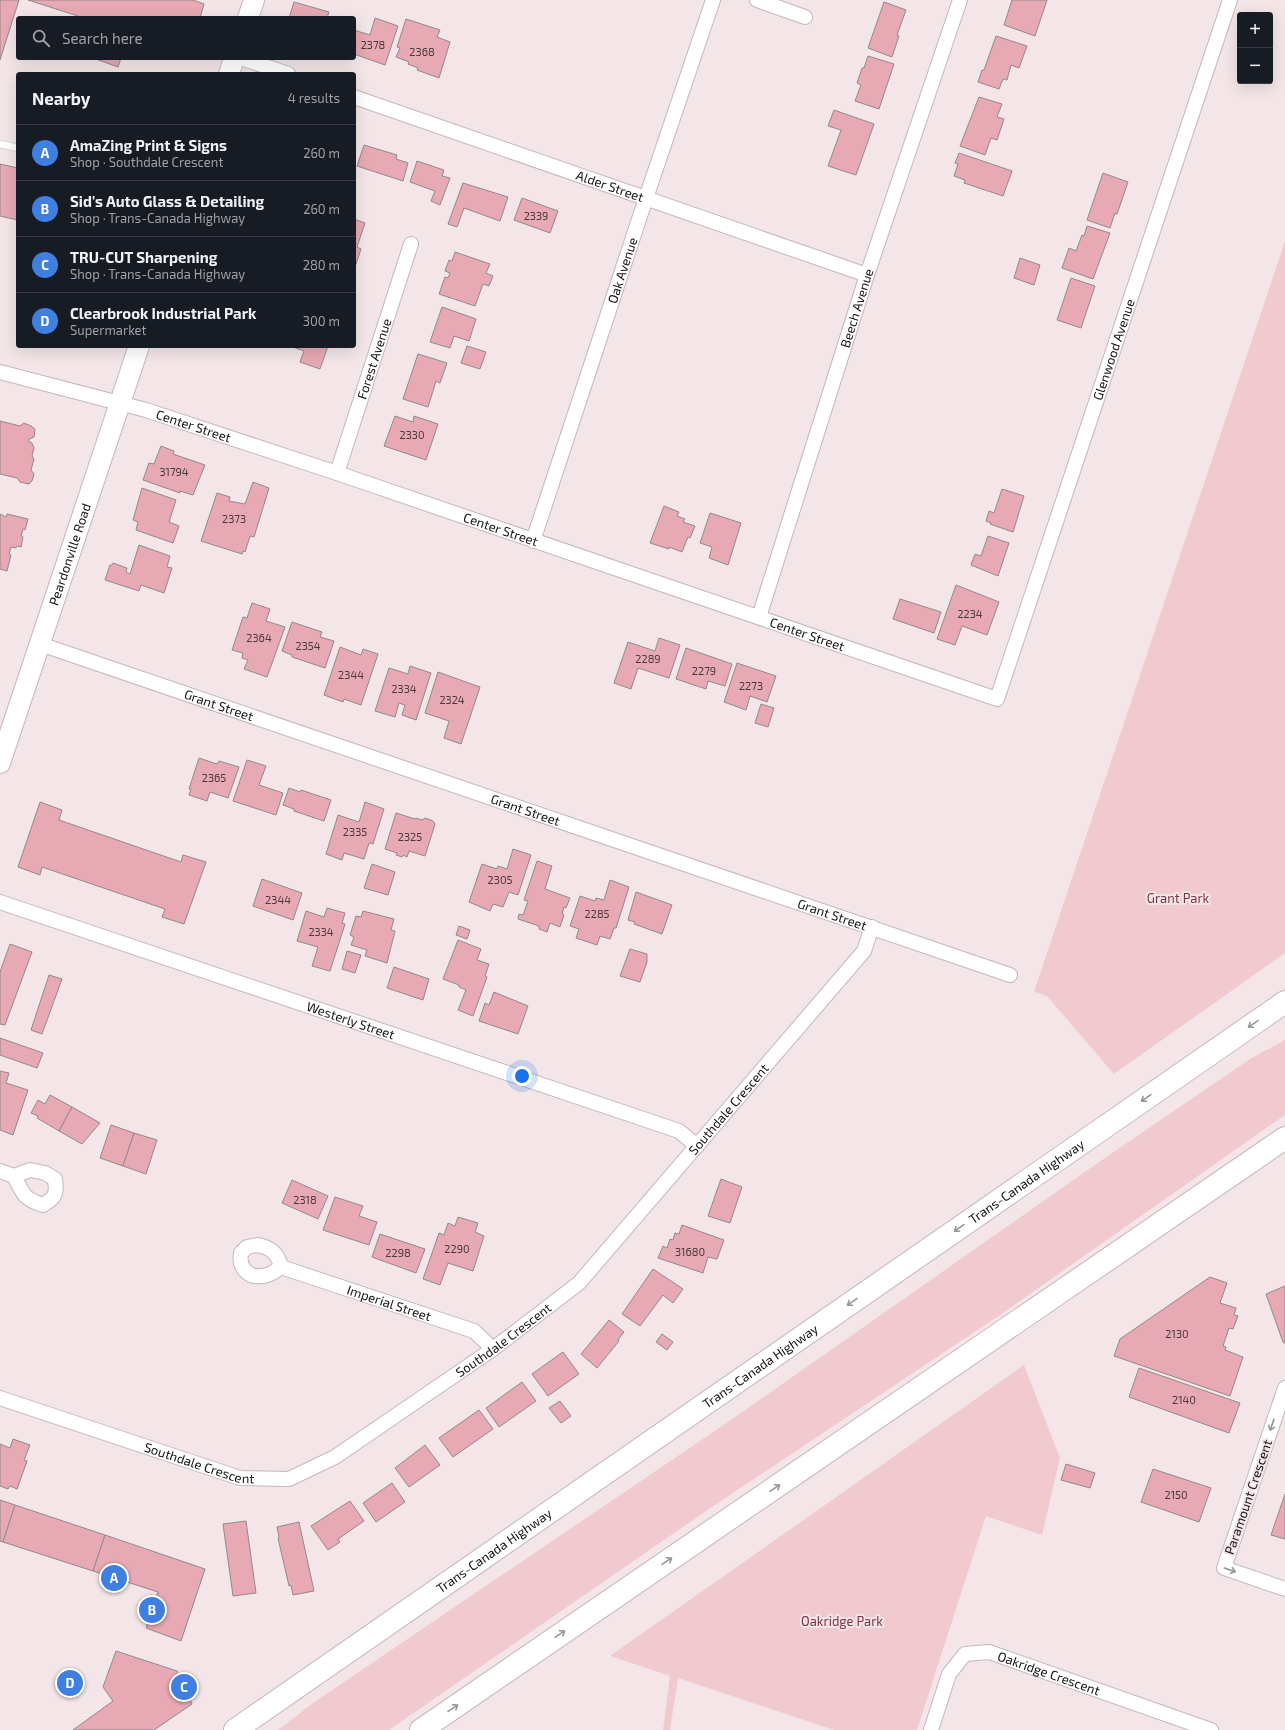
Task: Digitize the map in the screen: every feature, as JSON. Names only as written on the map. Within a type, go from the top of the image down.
[{"type":"highway","name":"Trans-Canada Highway","points":[[235,1730],[1285,1002]]},
{"type":"highway","points":[[421,1730],[1285,1138]]},
{"type":"main road","points":[[249,16],[254,0]]},
{"type":"main road","points":[[230,72],[233,60]]},
{"type":"main road","name":"Peardonville Road","points":[[0,763],[10,724],[40,644],[138,348]]},
{"type":"street","name":"Oak Avenue","points":[[534,541],[646,198],[713,0]]},
{"type":"street","points":[[757,0],[806,17]]},
{"type":"street","name":"Beech Avenue","points":[[759,618],[867,275],[960,0]]},
{"type":"street","name":"Glenwood Avenue","points":[[997,699],[1230,0]]},
{"type":"street","points":[[247,60],[282,72]]},
{"type":"street","name":"Alder Street","points":[[356,98],[867,275]]},
{"type":"street","name":"Forest Avenue","points":[[337,473],[411,244]]},
{"type":"street","name":"Center Street","points":[[0,372],[120,402],[337,473],[997,699]]},
{"type":"street","name":"Grant Street","points":[[40,644],[1010,975]]},
{"type":"street","name":"Westerly Street","points":[[0,902],[679,1131],[697,1146]]},
{"type":"street","name":"Southdale Crescent","points":[[0,1398],[240,1478],[289,1478],[335,1458],[493,1349],[579,1283],[864,951],[872,927]]},
{"type":"street","points":[[0,1171],[14,1176]]},
{"type":"street","name":"Imperial Street","points":[[281,1267],[474,1331],[493,1349]]},
{"type":"street","name":"Paramount Crescent","points":[[1285,1388],[1224,1568],[1285,1589]]},
{"type":"street","name":"Oakridge Crescent","points":[[931,1730],[949,1674],[965,1654],[989,1652],[1205,1729]]},
{"type":"lane","points":[[0,144],[16,148]]},
{"type":"green space","name":"Grant Park","points":[[1285,241],[1285,953],[1114,1074],[1047,996],[1034,992]]},
{"type":"green space","points":[[1285,1040],[1285,1115],[1000,1315],[709,1509],[389,1730],[278,1730],[313,1703],[728,1422],[1099,1162],[1250,1059]]},
{"type":"green space","name":"Oakridge Park","points":[[1024,1365],[1060,1458],[1042,1535],[986,1516],[917,1730],[834,1730],[678,1678],[670,1730],[663,1730],[670,1676],[610,1656]]},
{"type":"building","points":[[0,0],[19,0],[0,60]]},
{"type":"building","points":[[28,0],[193,0],[204,4],[201,16],[78,16]]},
{"type":"building","points":[[1012,0],[1047,0],[1035,36],[1004,25]]},
{"type":"building","points":[[294,2],[329,12],[328,16],[290,16]]},
{"type":"building","points":[[884,2],[906,10],[897,35],[899,36],[892,57],[868,48]]},
{"type":"building","points":[[375,18],[398,26],[385,65],[356,55],[356,31],[370,35]]},
{"type":"building","points":[[406,19],[440,30],[437,37],[450,42],[439,78],[417,70],[418,68],[408,64],[409,62],[396,57],[400,48],[397,47]]},
{"type":"building","points":[[996,36],[1027,46],[1019,68],[1011,65],[1007,80],[1003,79],[999,89],[978,82],[982,70],[984,70]]},
{"type":"building","points":[[868,56],[894,64],[879,109],[855,101],[861,85],[857,83]]},
{"type":"building","points":[[99,60],[120,60],[118,67]]},
{"type":"building","points":[[979,97],[1002,104],[997,117],[1004,119],[997,140],[991,138],[985,155],[960,146]]},
{"type":"building","points":[[834,110],[874,124],[856,175],[828,166],[841,130],[828,126]]},
{"type":"building","points":[[364,145],[397,155],[396,159],[408,163],[403,181],[357,166]]},
{"type":"building","points":[[959,153],[1012,171],[1003,196],[964,183],[965,180],[954,176],[958,164],[955,163]]},
{"type":"building","points":[[417,161],[444,170],[442,176],[450,178],[440,205],[431,201],[435,191],[410,182]]},
{"type":"building","points":[[0,164],[16,168],[16,220],[0,216]]},
{"type":"building","points":[[1103,173],[1128,182],[1117,214],[1115,213],[1110,228],[1087,220]]},
{"type":"building","points":[[463,183],[508,197],[500,221],[464,208],[457,227],[448,224]]},
{"type":"building","points":[[522,198],[558,211],[550,233],[514,220]]},
{"type":"building","points":[[356,220],[365,223],[357,247],[361,249],[356,264]]},
{"type":"building","points":[[1087,226],[1110,233],[1093,279],[1062,268],[1069,248],[1076,251],[1082,235],[1084,236]]},
{"type":"building","points":[[455,252],[490,264],[486,273],[493,276],[489,286],[483,284],[475,306],[439,294],[445,277],[448,278],[450,273],[445,271],[449,260],[452,261]]},
{"type":"building","points":[[1020,258],[1040,265],[1034,285],[1014,278]]},
{"type":"building","points":[[1071,278],[1095,286],[1081,328],[1057,320]]},
{"type":"building","points":[[442,307],[476,319],[469,341],[454,336],[450,348],[430,342]]},
{"type":"building","points":[[467,346],[486,352],[480,369],[461,363]]},
{"type":"building","points":[[296,348],[327,348],[320,369],[300,362],[304,351]]},
{"type":"building","points":[[418,354],[447,363],[440,383],[436,381],[428,407],[403,399]]},
{"type":"building","points":[[395,416],[413,422],[414,416],[438,424],[426,460],[384,446]]},
{"type":"building","points":[[0,421],[20,426],[24,423],[35,429],[34,437],[29,439],[29,442],[32,443],[34,448],[32,456],[34,459],[31,470],[34,474],[32,481],[29,484],[20,482],[17,478],[0,474]]},
{"type":"building","points":[[161,446],[174,451],[173,454],[205,465],[193,495],[180,491],[180,493],[143,480],[149,463],[154,464]]},
{"type":"building","points":[[253,482],[269,488],[254,537],[250,536],[245,552],[243,551],[242,554],[201,541],[217,493],[230,497],[229,501],[245,504]]},
{"type":"building","points":[[142,488],[176,500],[169,522],[179,526],[173,543],[136,530],[138,522],[133,520]]},
{"type":"building","points":[[1002,489],[1024,496],[1013,532],[990,524],[991,523],[986,521],[989,511],[994,513]]},
{"type":"building","points":[[664,506],[679,512],[677,516],[685,519],[683,522],[695,526],[690,538],[688,537],[682,552],[669,547],[669,549],[650,543]]},
{"type":"building","points":[[710,513],[741,523],[728,565],[709,558],[712,547],[700,543]]},
{"type":"building","points":[[0,514],[6,517],[7,514],[28,519],[25,530],[23,529],[21,536],[23,537],[21,547],[11,547],[9,554],[11,555],[7,571],[0,569]]},
{"type":"building","points":[[988,536],[1009,543],[998,576],[971,565],[975,554],[981,556]]},
{"type":"building","points":[[139,545],[170,556],[167,567],[172,568],[164,593],[141,585],[139,591],[105,580],[110,565],[113,563],[127,568],[126,572],[130,574]]},
{"type":"building","points":[[956,585],[999,602],[987,635],[962,626],[955,645],[937,639]]},
{"type":"building","points":[[900,599],[941,612],[934,633],[893,619]]},
{"type":"building","points":[[252,603],[270,609],[266,621],[285,627],[267,677],[244,669],[248,660],[242,658],[243,653],[232,650],[243,617],[247,618]]},
{"type":"building","points":[[292,622],[322,632],[320,637],[334,641],[325,668],[292,657],[292,655],[282,651]]},
{"type":"building","points":[[659,638],[680,645],[669,678],[638,668],[631,689],[614,683],[628,642],[655,651]]},
{"type":"building","points":[[340,647],[361,655],[363,649],[378,654],[361,705],[344,699],[343,702],[324,695]]},
{"type":"building","points":[[686,648],[732,664],[725,686],[708,681],[706,689],[676,679]]},
{"type":"building","points":[[737,663],[776,676],[767,702],[750,696],[746,710],[724,702]]},
{"type":"building","points":[[410,666],[431,673],[416,720],[402,715],[405,705],[399,703],[395,717],[375,711],[389,668],[408,674]]},
{"type":"building","points":[[438,672],[480,687],[461,744],[444,738],[449,721],[425,713]]},
{"type":"building","points":[[761,704],[774,708],[768,727],[755,723]]},
{"type":"building","points":[[199,758],[217,764],[219,761],[239,767],[228,798],[210,792],[207,801],[189,795],[191,789],[189,789]]},
{"type":"building","points":[[247,760],[266,766],[259,785],[283,793],[276,815],[233,801]]},
{"type":"building","points":[[289,788],[300,792],[301,790],[331,800],[324,821],[294,811],[294,809],[283,805]]},
{"type":"building","points":[[40,802],[62,810],[59,820],[181,862],[183,855],[206,862],[184,924],[162,917],[165,909],[42,867],[40,875],[18,867]]},
{"type":"building","points":[[365,802],[384,809],[373,844],[369,843],[364,859],[344,853],[342,860],[326,854],[338,815],[359,822]]},
{"type":"building","points":[[396,813],[415,819],[422,820],[425,818],[433,821],[435,824],[425,856],[409,851],[407,857],[403,855],[402,857],[396,855],[397,853],[385,849]]},
{"type":"building","points":[[513,849],[531,855],[518,895],[509,892],[503,907],[493,904],[490,911],[469,902],[482,864],[497,869],[498,866],[507,869]]},
{"type":"building","points":[[537,861],[552,866],[545,889],[570,898],[566,908],[564,907],[562,914],[564,915],[560,927],[550,923],[547,932],[539,929],[539,926],[518,919],[519,914],[523,915],[528,901],[524,900]]},
{"type":"building","points":[[372,864],[395,872],[388,895],[364,888]]},
{"type":"building","points":[[262,879],[302,893],[293,920],[253,906]]},
{"type":"building","points":[[610,880],[629,887],[616,928],[614,928],[610,939],[600,936],[597,945],[576,938],[579,929],[570,926],[580,896],[595,901],[596,898],[604,900]]},
{"type":"building","points":[[636,892],[672,905],[662,934],[634,924],[635,922],[628,920]]},
{"type":"building","points":[[327,908],[345,913],[342,923],[345,924],[330,971],[312,966],[318,947],[297,941],[306,911],[324,917]]},
{"type":"building","points":[[363,911],[394,919],[391,930],[395,931],[387,963],[365,956],[367,950],[351,945],[354,937],[350,935],[356,916],[361,917]]},
{"type":"building","points":[[459,926],[470,930],[467,939],[456,935]]},
{"type":"building","points":[[458,940],[481,949],[477,960],[489,964],[485,976],[487,977],[473,1016],[458,1010],[466,990],[459,987],[459,985],[443,979]]},
{"type":"building","points":[[10,944],[32,952],[5,1025],[0,1024],[0,972]]},
{"type":"building","points":[[630,949],[647,954],[647,962],[640,982],[620,976]]},
{"type":"building","points":[[347,951],[361,955],[355,973],[342,969]]},
{"type":"building","points":[[394,967],[429,979],[423,1000],[387,988]]},
{"type":"building","points":[[49,975],[62,979],[42,1034],[31,1030]]},
{"type":"building","points":[[494,992],[528,1006],[518,1034],[479,1021],[485,1003],[489,1005]]},
{"type":"building","points":[[0,1038],[43,1053],[37,1068],[0,1055]]},
{"type":"building","points":[[0,1071],[9,1073],[6,1083],[28,1090],[13,1135],[0,1130]]},
{"type":"building","points":[[50,1095],[72,1107],[59,1131],[37,1118],[38,1116],[31,1113],[38,1100],[45,1104]]},
{"type":"building","points":[[72,1107],[100,1123],[82,1144],[59,1131]]},
{"type":"building","points":[[111,1125],[134,1133],[123,1166],[100,1158]]},
{"type":"building","points":[[134,1133],[157,1140],[146,1174],[123,1166]]},
{"type":"building","points":[[721,1179],[742,1187],[730,1223],[708,1216]]},
{"type":"building","points":[[292,1180],[328,1196],[318,1219],[282,1203]]},
{"type":"building","points":[[335,1197],[363,1206],[359,1216],[377,1222],[369,1245],[323,1230]]},
{"type":"building","points":[[458,1217],[478,1223],[475,1232],[484,1236],[473,1271],[448,1263],[440,1285],[423,1279],[439,1233],[444,1235],[448,1223],[455,1226]]},
{"type":"building","points":[[682,1225],[724,1240],[717,1259],[708,1257],[703,1273],[658,1258],[663,1246],[667,1248],[670,1239],[673,1240],[675,1233],[679,1234]]},
{"type":"building","points":[[380,1234],[425,1249],[416,1273],[372,1257]]},
{"type":"building","points":[[653,1269],[683,1289],[673,1303],[663,1295],[640,1326],[622,1314]]},
{"type":"building","points":[[1210,1277],[1227,1283],[1220,1303],[1236,1308],[1234,1315],[1238,1316],[1233,1329],[1229,1328],[1223,1346],[1226,1347],[1225,1350],[1243,1357],[1230,1396],[1114,1356],[1120,1339]]},
{"type":"building","points":[[1285,1286],[1285,1343],[1283,1342],[1266,1294]]},
{"type":"building","points":[[609,1320],[624,1332],[618,1340],[619,1341],[597,1368],[581,1354]]},
{"type":"building","points":[[662,1334],[673,1342],[667,1350],[656,1342]]},
{"type":"building","points":[[563,1352],[579,1374],[548,1396],[532,1374]]},
{"type":"building","points":[[1139,1368],[1240,1403],[1229,1433],[1129,1397]]},
{"type":"building","points":[[522,1382],[536,1401],[499,1427],[486,1408]]},
{"type":"building","points":[[560,1401],[571,1416],[561,1423],[549,1408]]},
{"type":"building","points":[[479,1410],[493,1429],[453,1457],[439,1438]]},
{"type":"building","points":[[13,1439],[30,1445],[24,1460],[27,1461],[17,1489],[10,1486],[8,1489],[0,1486],[0,1444],[10,1448]]},
{"type":"building","points":[[425,1445],[440,1465],[409,1487],[395,1468]]},
{"type":"building","points":[[1066,1464],[1095,1473],[1090,1488],[1061,1480]]},
{"type":"building","points":[[1153,1469],[1211,1488],[1199,1522],[1141,1502]]},
{"type":"building","points":[[392,1483],[405,1502],[376,1522],[363,1503]]},
{"type":"building","points":[[1285,1494],[1285,1539],[1271,1535]]},
{"type":"building","points":[[0,1500],[15,1505],[3,1542],[0,1541]]},
{"type":"building","points":[[350,1501],[364,1521],[338,1539],[340,1542],[328,1550],[311,1526]]},
{"type":"building","points":[[15,1505],[105,1535],[93,1571],[3,1542]]},
{"type":"building","points":[[246,1521],[256,1593],[233,1596],[223,1524]]},
{"type":"building","points":[[299,1522],[314,1591],[293,1595],[291,1585],[289,1586],[278,1538],[277,1527]]},
{"type":"building","points":[[105,1535],[205,1569],[181,1641],[146,1628],[158,1592],[93,1571]]},
{"type":"building","points":[[116,1651],[177,1671],[192,1704],[154,1730],[73,1730],[113,1701],[103,1687]]},
{"type":"place","name":"AmaZing Print & Signs","points":[[114,1578]]},
{"type":"place","name":"Sid's Auto Glass & Detailing","points":[[152,1610]]},
{"type":"place","name":"Clearbrook Industrial Park","points":[[70,1683]]},
{"type":"place","name":"TRU-CUT Sharpening","points":[[184,1687]]}]
